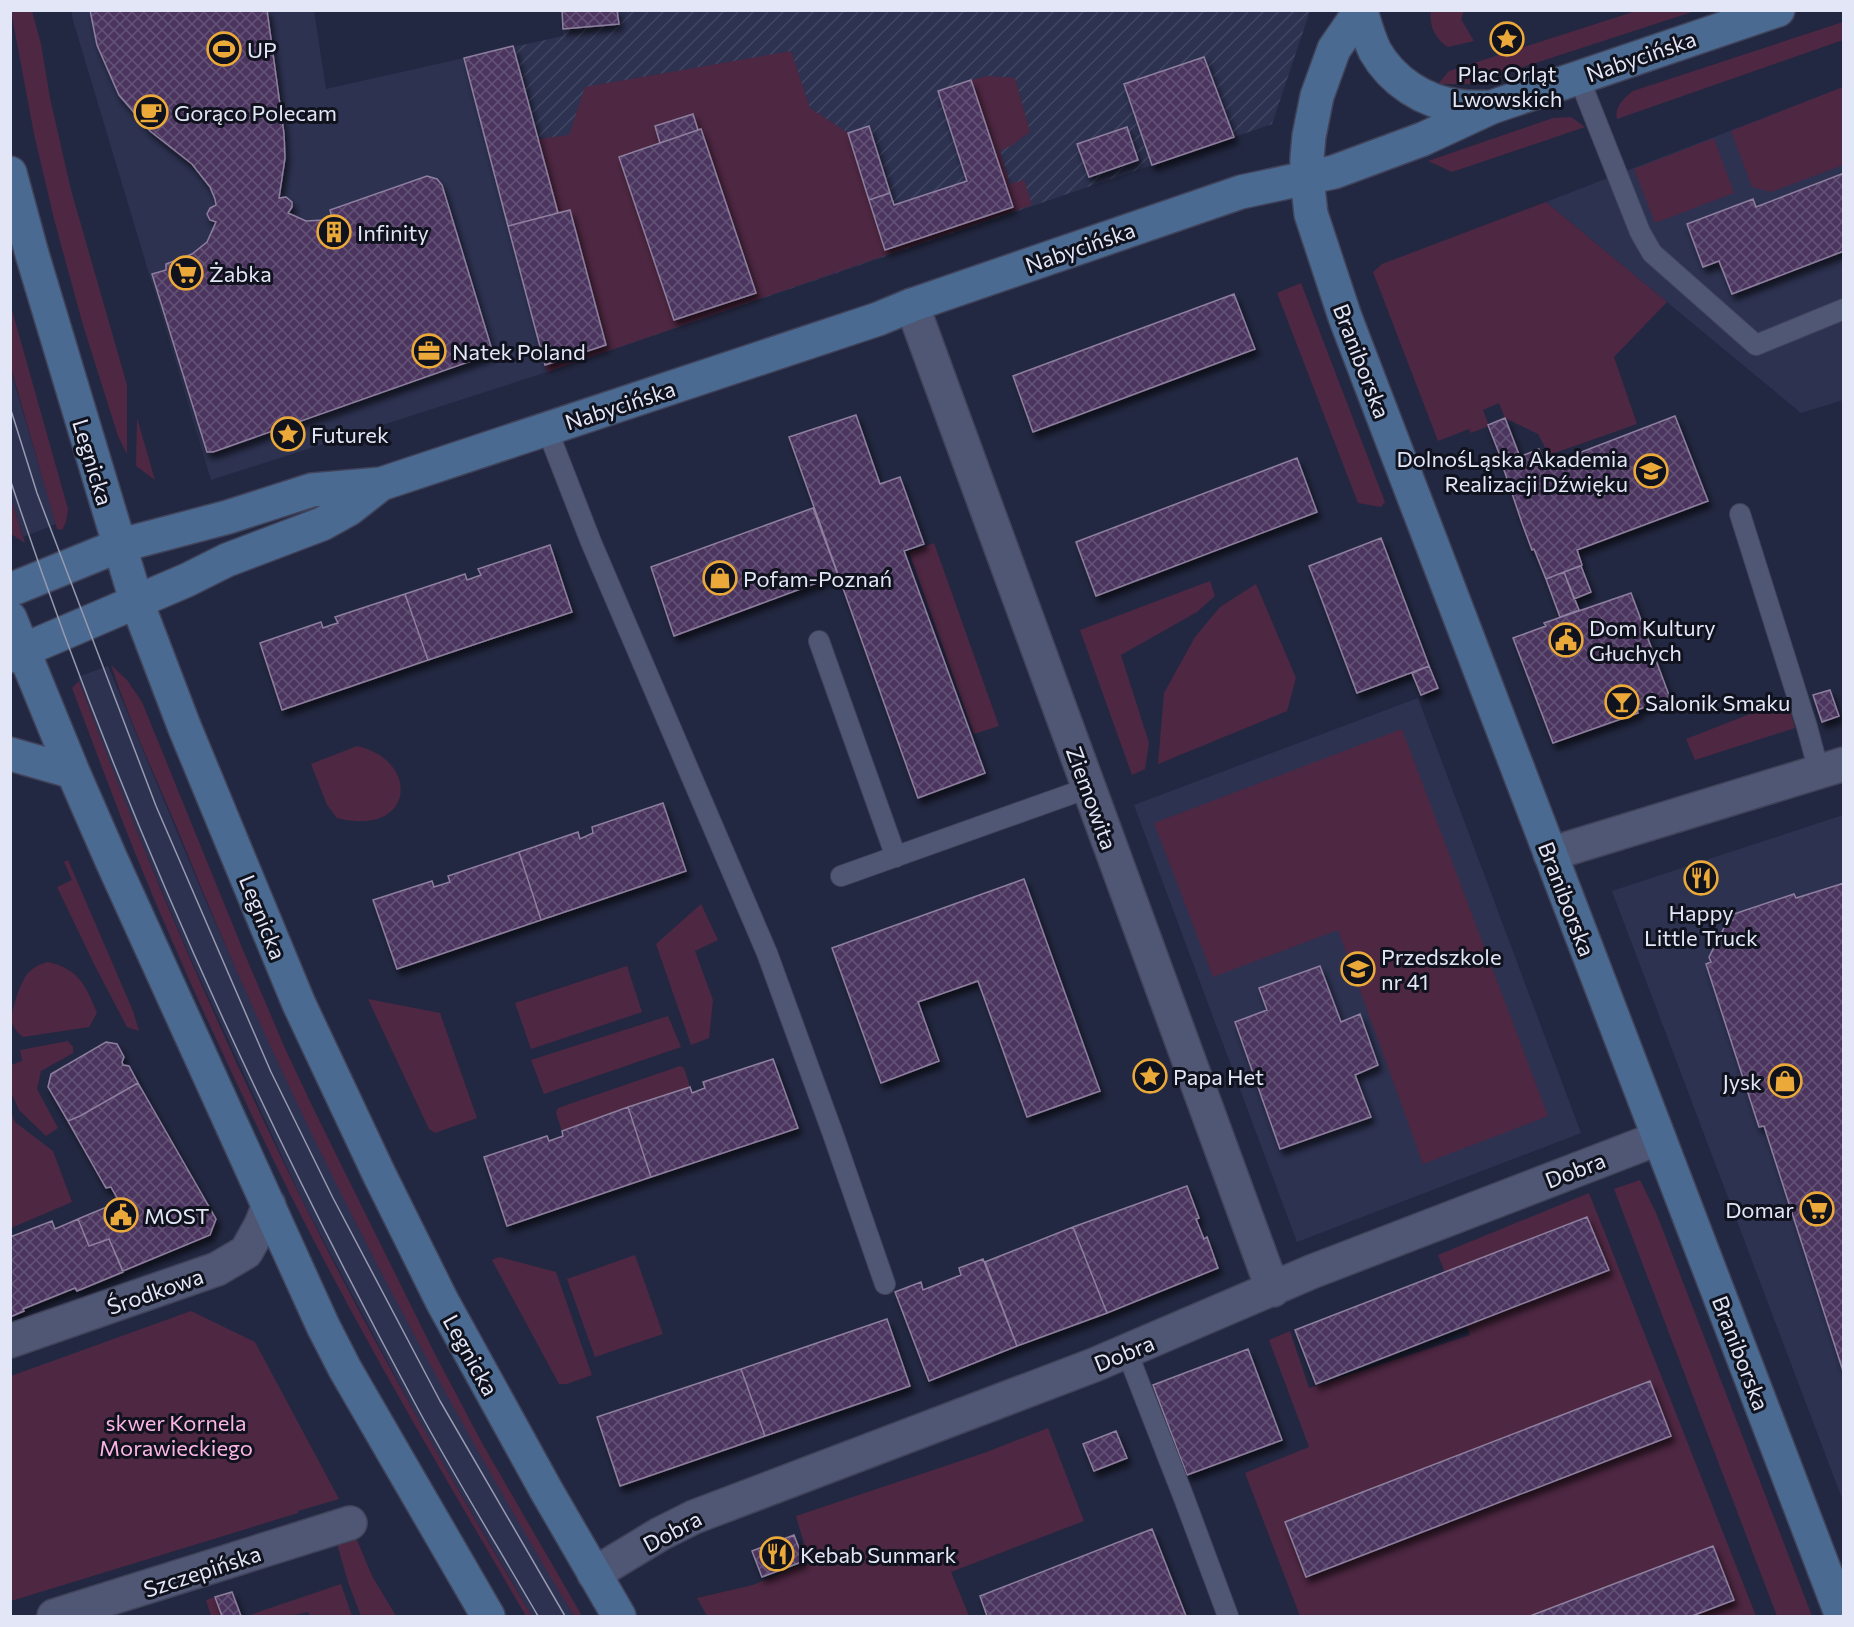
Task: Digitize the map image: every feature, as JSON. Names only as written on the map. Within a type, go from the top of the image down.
[{"type":"street","name":"Nabycińska","points":[[10,590],[118,546],[222,519],[312,490],[381,484],[878,319],[912,305],[1241,192],[1334,172],[1423,139],[1492,107],[1778,10]]},
{"type":"street","points":[[1361,11],[1375,50],[1387,69],[1409,87],[1431,100],[1458,106],[1492,107]]},
{"type":"street","points":[[1306,178],[1309,136],[1317,96],[1334,49],[1361,11]]},
{"type":"street","name":"Legnicka","points":[[10,174],[118,546],[136,600],[184,726],[309,1026],[442,1301],[619,1617]]},
{"type":"street","name":"Braniborska","points":[[1306,178],[1311,214],[1330,275],[1842,1617]]},
{"type":"street","name":"Ziemowita","points":[[912,305],[1273,1290]]},
{"type":"street","name":"Nabycińska","points":[[17,652],[186,580],[227,560],[322,524],[349,509],[381,484]]},
{"type":"street","points":[[10,618],[17,652],[323,1326],[345,1369],[488,1617]]},
{"type":"street","points":[[10,754],[73,772]]},
{"type":"street","points":[[1550,854],[1831,768]]},
{"type":"street","name":"Dobra","points":[[594,1574],[660,1534],[694,1517],[1127,1352],[1332,1264],[1659,1138]]},
{"type":"street","name":"Środkowa","points":[[10,1341],[217,1269],[246,1252],[261,1225],[269,1204]]},
{"type":"street","name":"Szczepińska","points":[[54,1617],[350,1523]]},
{"type":"lane","points":[[1579,78],[1640,232],[1652,253],[1756,345],[1844,309]]},
{"type":"lane","points":[[547,429],[591,542],[767,953],[885,1284]]},
{"type":"lane","points":[[1740,514],[1807,727],[1831,768]]},
{"type":"lane","points":[[819,641],[896,857]]},
{"type":"lane","points":[[841,876],[1088,788]]},
{"type":"lane","points":[[1127,1352],[1228,1617]]},
{"type":"shaded area","points":[[72,11],[314,11],[326,89],[464,58],[547,372],[211,480]]},
{"type":"shaded area","points":[[617,11],[1310,11],[1272,124],[547,372],[464,58],[563,36],[563,29]]},
{"type":"shaded area","points":[[1843,87],[1843,400],[1801,413],[1546,202]]},
{"type":"shaded area","points":[[10,368],[56,524],[23,537],[11,498]]},
{"type":"shaded area","points":[[108,666],[207,904],[259,1020],[360,1231],[484,1460],[574,1616],[532,1616],[426,1434],[302,1200],[187,950],[118,787],[78,677]]},
{"type":"shaded area","name":"Przedszkole nr 41","points":[[1418,698],[1581,1133],[1297,1242],[1134,805]]},
{"type":"shaded area","points":[[1843,815],[1843,1501],[1612,891]]},
{"type":"green space","points":[[11,11],[32,11],[41,44],[50,98],[71,190],[127,385],[127,454],[118,436],[83,325],[54,219],[34,134]]},
{"type":"green space","points":[[1431,11],[1464,11],[1461,19],[1474,41],[1448,47],[1434,31]]},
{"type":"green space","points":[[1636,11],[1695,11],[1471,84],[1438,84],[1449,71]]},
{"type":"green space","points":[[1843,22],[1843,40],[1617,119],[1618,107],[1633,91]]},
{"type":"green space","points":[[791,51],[810,108],[848,133],[885,250],[1013,207],[971,80],[987,76],[1015,78],[1030,132],[1000,151],[1010,184],[1024,180],[1032,205],[547,372],[545,365],[605,345],[570,210],[558,213],[538,139],[569,135],[585,87]],"holes":[[[693,114],[698,130],[701,130],[756,293],[675,320],[620,157],[660,143],[655,126]]]},
{"type":"green space","points":[[1843,87],[1843,165],[1771,192],[1752,187],[1731,131]]},
{"type":"green space","points":[[1571,117],[1585,127],[1452,172],[1428,161],[1553,118]]},
{"type":"green space","points":[[1714,138],[1734,193],[1655,223],[1634,169]]},
{"type":"green space","points":[[1546,202],[1667,302],[1614,357],[1637,424],[1549,455],[1538,434],[1505,418],[1499,403],[1483,410],[1489,426],[1471,433],[1469,429],[1438,441],[1373,272],[1382,264]]},
{"type":"green space","points":[[1301,283],[1385,502],[1381,507],[1358,503],[1277,293]]},
{"type":"green space","points":[[10,303],[68,509],[62,530],[57,529],[11,368]]},
{"type":"green space","points":[[137,418],[155,480],[136,466]]},
{"type":"green space","points":[[11,498],[23,537],[25,543],[11,534]]},
{"type":"green space","points":[[934,543],[999,726],[974,734],[909,552]]},
{"type":"green space","points":[[1210,581],[1215,596],[1197,612],[1121,655],[1149,743],[1145,769],[1132,775],[1080,630]]},
{"type":"green space","points":[[1256,584],[1296,678],[1287,711],[1158,764],[1164,693],[1195,637],[1220,607]]},
{"type":"green space","points":[[111,665],[127,680],[142,702],[243,950],[316,1114],[436,1356],[482,1443],[582,1616],[574,1616],[464,1426],[312,1134],[221,934],[135,729]]},
{"type":"green space","points":[[79,681],[129,813],[183,943],[302,1200],[442,1462],[532,1616],[526,1616],[405,1407],[317,1248],[269,1152],[190,982],[135,853],[72,688]]},
{"type":"green space","points":[[1778,703],[1785,703],[1790,710],[1795,728],[1695,760],[1686,739]]},
{"type":"green space","points":[[1402,729],[1548,1116],[1423,1164],[1338,930],[1213,977],[1154,823]]},
{"type":"green space","points":[[357,746],[378,754],[392,766],[399,780],[400,795],[394,808],[382,817],[363,821],[337,818],[327,805],[311,764]]},
{"type":"green space","points":[[68,860],[133,1011],[139,1031],[127,1027],[57,887],[72,880],[64,862]]},
{"type":"green space","points":[[701,904],[718,940],[695,951],[713,1000],[709,1038],[691,1045],[656,944]]},
{"type":"green space","points":[[48,962],[67,969],[80,980],[97,1013],[89,1027],[23,1037],[16,1031],[12,1022],[22,982],[37,966]]},
{"type":"green space","points":[[627,966],[642,1012],[531,1049],[515,1003]]},
{"type":"green space","points":[[368,999],[440,1013],[477,1118],[435,1133],[429,1129]]},
{"type":"green space","points":[[668,1016],[681,1047],[544,1094],[531,1060]]},
{"type":"green space","points":[[68,1041],[73,1047],[73,1053],[41,1071],[37,1089],[58,1128],[46,1136],[19,1110],[11,1092],[11,1065],[22,1061],[20,1050]]},
{"type":"green space","points":[[680,1066],[684,1068],[690,1087],[562,1131],[556,1113],[558,1108]]},
{"type":"green space","points":[[11,1112],[15,1122],[53,1151],[72,1202],[11,1228]]},
{"type":"green space","points":[[1640,1180],[1657,1215],[1812,1616],[1777,1616],[1614,1189]]},
{"type":"green space","points":[[1589,1193],[1756,1616],[1300,1616],[1245,1473],[1309,1447],[1269,1340],[1290,1331],[1309,1388],[1470,1335],[1438,1255]]},
{"type":"green space","points":[[635,1255],[663,1334],[595,1357],[567,1279]]},
{"type":"green space","points":[[499,1257],[556,1272],[592,1375],[567,1384],[559,1384],[492,1260]]},
{"type":"green space","name":"skwer Kornela Morawieckiego","points":[[191,1311],[255,1342],[339,1499],[11,1601],[11,1376]]},
{"type":"green space","points":[[1048,1428],[1084,1521],[951,1572],[969,1616],[707,1616],[697,1598],[753,1585],[809,1561],[796,1516],[984,1453]]},
{"type":"green space","points":[[354,1533],[372,1576],[396,1616],[361,1616],[336,1540]]},
{"type":"green space","points":[[341,1584],[352,1616],[310,1616],[308,1612],[289,1616],[247,1616]]},
{"type":"green space","points":[[215,1597],[222,1616],[211,1616],[206,1600]]},
{"type":"building","name":"Infinity","points":[[90,10],[267,10],[284,134],[285,158],[279,198],[286,197],[292,202],[288,213],[306,221],[324,220],[332,218],[330,210],[427,176],[437,179],[442,185],[492,350],[491,354],[213,452],[207,452],[152,274],[166,270],[166,264],[192,254],[207,242],[216,222],[210,220],[207,214],[210,208],[216,205],[215,199],[210,187],[192,164],[150,131],[119,95],[97,45]]},
{"type":"building","points":[[562,10],[617,10],[619,24],[563,29]]},
{"type":"building","points":[[513,46],[558,213],[508,226],[464,58]]},
{"type":"building","points":[[1204,57],[1234,137],[1152,165],[1124,84]]},
{"type":"building","points":[[971,80],[1013,207],[885,250],[869,200],[890,193],[894,205],[967,181],[938,91]]},
{"type":"building","points":[[693,114],[698,130],[660,143],[655,126]]},
{"type":"building","points":[[869,126],[890,193],[869,200],[848,133]]},
{"type":"building","points":[[1127,127],[1138,160],[1089,177],[1077,144]]},
{"type":"building","points":[[701,129],[756,293],[674,320],[619,157]]},
{"type":"building","points":[[1844,173],[1844,251],[1732,294],[1719,261],[1703,267],[1687,224],[1753,199],[1756,207]]},
{"type":"building","points":[[570,210],[606,345],[545,365],[508,226]]},
{"type":"building","points":[[1234,294],[1255,349],[1033,432],[1013,376]]},
{"type":"building","points":[[856,415],[880,484],[900,477],[924,544],[904,551],[985,773],[918,798],[789,437]]},
{"type":"building","points":[[1675,416],[1708,501],[1577,550],[1582,565],[1546,579],[1534,549],[1532,550],[1502,464],[1539,449],[1545,466]]},
{"type":"building","points":[[1505,418],[1520,457],[1503,463],[1488,425]]},
{"type":"building","points":[[1297,458],[1317,512],[1096,596],[1076,542]]},
{"type":"building","points":[[813,508],[838,575],[674,636],[651,567]]},
{"type":"building","points":[[1381,538],[1429,666],[1357,693],[1309,566]]},
{"type":"building","points":[[550,545],[572,612],[428,660],[405,594],[465,574],[467,580],[481,575],[478,569]]},
{"type":"building","points":[[1581,566],[1591,592],[1574,599],[1564,572]]},
{"type":"building","points":[[1564,572],[1579,610],[1560,617],[1546,579]]},
{"type":"building","points":[[1631,593],[1670,698],[1637,710],[1638,713],[1553,743],[1513,638],[1546,626],[1544,623]]},
{"type":"building","points":[[405,594],[428,660],[282,710],[260,643],[321,622],[323,628],[338,623],[335,617]]},
{"type":"building","points":[[1429,666],[1438,688],[1421,695],[1412,673]]},
{"type":"building","points":[[1830,690],[1839,716],[1822,722],[1813,695]]},
{"type":"building","points":[[663,803],[686,871],[541,920],[519,852],[578,832],[580,839],[593,833],[592,827]]},
{"type":"building","points":[[519,852],[541,920],[397,969],[373,900],[432,881],[434,887],[450,882],[448,876]]},
{"type":"building","points":[[1024,879],[1100,1091],[1027,1117],[978,981],[918,1002],[939,1061],[881,1083],[832,948]]},
{"type":"building","name":"Domar","points":[[1844,883],[1844,1374],[1764,1126],[1759,1127],[1706,964],[1711,962],[1709,957],[1727,922],[1733,920],[1731,915],[1794,894],[1796,898]]},
{"type":"building","points":[[1320,966],[1341,1022],[1360,1014],[1378,1065],[1355,1075],[1371,1117],[1280,1149],[1235,1022],[1267,1010],[1259,988]]},
{"type":"building","points":[[106,1042],[117,1044],[124,1057],[123,1065],[129,1066],[138,1083],[68,1121],[48,1087],[51,1074]]},
{"type":"building","points":[[773,1059],[798,1128],[651,1177],[628,1107],[690,1087],[692,1093],[705,1088],[703,1082]]},
{"type":"building","points":[[138,1083],[216,1219],[210,1235],[123,1271],[109,1239],[89,1246],[78,1219],[114,1204],[117,1198],[111,1187],[106,1188],[68,1121]]},
{"type":"building","points":[[628,1107],[651,1177],[507,1226],[484,1157],[547,1136],[549,1141],[563,1136],[562,1131]]},
{"type":"building","points":[[1187,1186],[1199,1218],[1196,1219],[1204,1239],[1207,1237],[1218,1268],[1107,1313],[1073,1227]]},
{"type":"building","points":[[1587,1217],[1609,1270],[1316,1384],[1295,1330]]},
{"type":"building","points":[[78,1219],[89,1246],[109,1239],[123,1272],[77,1291],[75,1288],[23,1309],[24,1311],[10,1317],[10,1237],[52,1221],[55,1229]]},
{"type":"building","points":[[1073,1227],[1107,1313],[1017,1346],[985,1262]]},
{"type":"building","points":[[983,1259],[1017,1346],[929,1381],[895,1292],[921,1282],[923,1290],[961,1275],[959,1268]]},
{"type":"building","points":[[887,1319],[910,1386],[765,1436],[741,1369]]},
{"type":"building","points":[[1248,1349],[1282,1440],[1187,1475],[1153,1385]]},
{"type":"building","points":[[741,1369],[765,1436],[620,1486],[597,1417]]},
{"type":"building","points":[[1650,1381],[1671,1436],[1306,1577],[1285,1522]]},
{"type":"building","points":[[1116,1431],[1127,1458],[1094,1471],[1083,1444]]},
{"type":"building","points":[[1152,1529],[1186,1616],[987,1616],[980,1596]]},
{"type":"building","points":[[794,1535],[804,1561],[762,1577],[752,1551]]},
{"type":"building","points":[[1713,1546],[1734,1600],[1692,1616],[1530,1616]]},
{"type":"building","points":[[232,1592],[241,1616],[222,1616],[215,1597]]},
{"type":"tram line","points":[[10,407],[37,493],[156,806],[271,1072],[333,1198],[440,1401],[565,1616]]},
{"type":"tram line","points":[[10,479],[51,599],[143,836],[246,1069],[301,1183],[418,1409],[538,1616]]},
{"type":"place","name":"Plac Orląt Lwowskich","points":[[1507,39]]},
{"type":"place","name":"UP","points":[[224,49]]},
{"type":"place","name":"Gorąco Polecam","points":[[151,112]]},
{"type":"place","name":"Infinity","points":[[334,232]]},
{"type":"place","name":"Żabka","points":[[186,273]]},
{"type":"place","name":"Natek Poland","points":[[429,351]]},
{"type":"place","name":"Futurek","points":[[288,434]]},
{"type":"place","name":"DolnośLąska Akademia Realizacji Dźwięku","points":[[1651,471]]},
{"type":"place","name":"Pofam-Poznań","points":[[720,578]]},
{"type":"place","name":"Dom Kultury Głuchych","points":[[1566,640]]},
{"type":"place","name":"Salonik Smaku","points":[[1622,702]]},
{"type":"place","name":"Happy Little Truck","points":[[1701,878]]},
{"type":"place","name":"Przedszkole nr 41","points":[[1358,969]]},
{"type":"place","name":"Papa Het","points":[[1150,1076]]},
{"type":"place","name":"Jysk","points":[[1785,1081]]},
{"type":"place","name":"Domar","points":[[1817,1209]]},
{"type":"place","name":"MOST","points":[[121,1215]]},
{"type":"place","name":"Kebab Sunmark","points":[[777,1554]]}]
